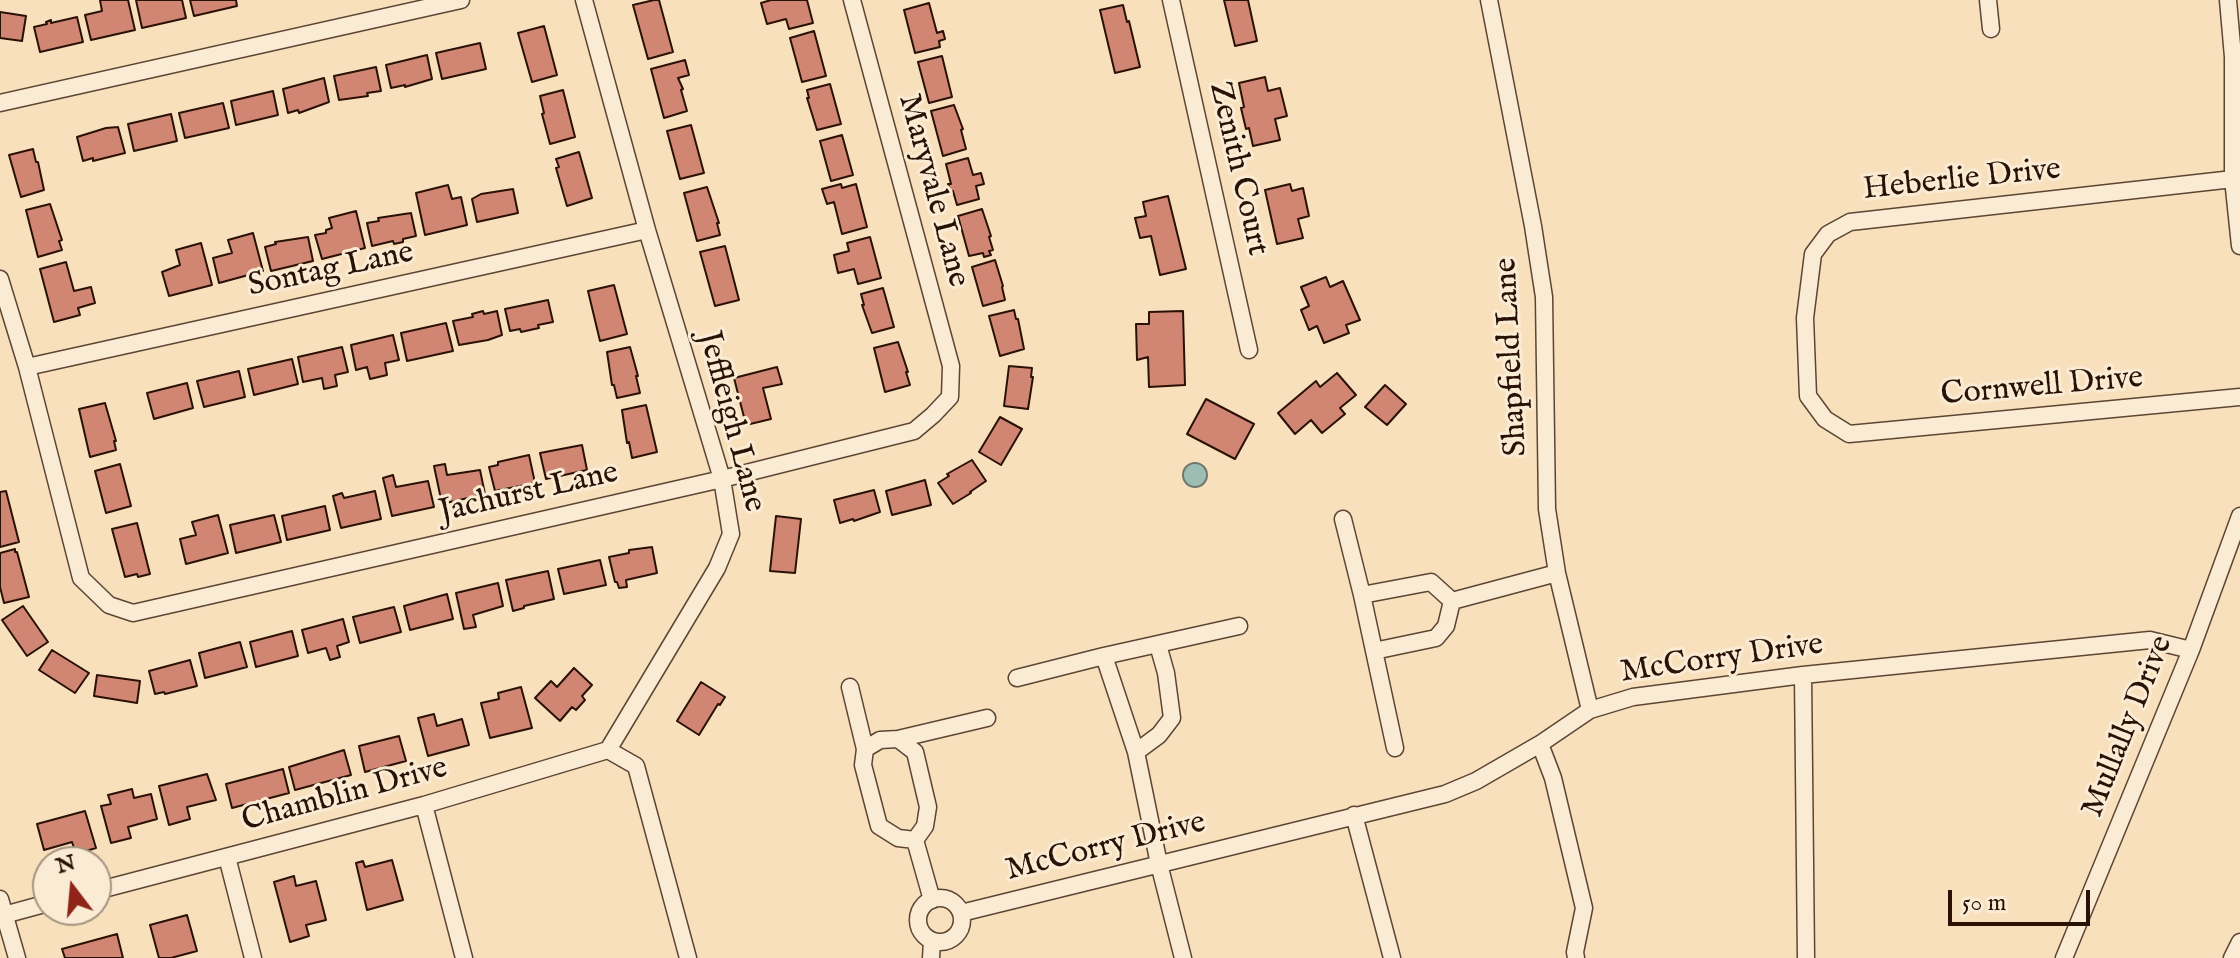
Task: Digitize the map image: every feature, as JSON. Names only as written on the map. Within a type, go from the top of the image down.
[{"type":"street","points":[[0,103],[461,0]]},
{"type":"street","name":"Jeffleigh Lane","points":[[584,0],[647,230],[722,479],[731,534],[717,568],[608,750]]},
{"type":"street","name":"Maryvale Lane","points":[[852,0],[951,366],[950,397]]},
{"type":"street","name":"Zenith Court","points":[[1171,0],[1249,350]]},
{"type":"street","name":"Shapfield Lane","points":[[1489,0],[1544,297],[1547,509],[1557,573],[1590,710]]},
{"type":"street","points":[[1988,0],[1991,29]]},
{"type":"street","points":[[2228,0],[2233,57],[2233,179],[2240,246]]},
{"type":"street","name":"Heberlie Drive","points":[[1849,434],[1825,419],[1808,396],[1805,318],[1813,254],[1828,234],[1850,222],[2233,179]]},
{"type":"street","name":"Sontag Lane","points":[[27,367],[647,230]]},
{"type":"street","points":[[0,279],[27,367]]},
{"type":"street","name":"Jachurst Lane","points":[[27,367],[81,578],[109,605],[133,613],[722,479],[914,431],[950,397]]},
{"type":"street","name":"Cornwell Drive","points":[[1849,434],[2240,397]]},
{"type":"street","name":"Mullally Drive","points":[[2064,958],[2191,650],[2240,516]]},
{"type":"street","points":[[1343,519],[1395,748]]},
{"type":"street","points":[[1452,601],[1557,573]]},
{"type":"street","points":[[1362,595],[1431,582],[1452,601]]},
{"type":"street","points":[[1374,651],[1436,638],[1446,626],[1452,601]]},
{"type":"street","points":[[1017,678],[1239,626]]},
{"type":"street","name":"McCorry Drive","points":[[961,913],[1445,794],[1476,781],[1540,744],[1590,710],[1633,697],[1803,675],[2150,640],[2191,650]]},
{"type":"street","points":[[1136,752],[1159,735],[1172,718],[1166,673],[1158,645]]},
{"type":"street","points":[[1104,656],[1136,752],[1159,864],[1183,958]]},
{"type":"street","points":[[1803,675],[1806,958]]},
{"type":"street","points":[[850,687],[865,749],[863,765],[879,826],[898,838],[915,840]]},
{"type":"street","points":[[865,749],[880,740],[898,739],[987,718]]},
{"type":"street","points":[[898,739],[915,752],[928,807],[925,826],[915,840]]},
{"type":"street","points":[[1540,744],[1553,778],[1584,908],[1576,958]]},
{"type":"street","points":[[608,750],[636,766],[688,958]]},
{"type":"street","name":"Chamblin Drive","points":[[112,887],[424,805],[608,750]]},
{"type":"street","points":[[424,805],[464,958]]},
{"type":"street","points":[[1354,815],[1392,958]]},
{"type":"street","points":[[915,840],[932,900]]},
{"type":"street","points":[[227,857],[253,958]]},
{"type":"street","points":[[932,900],[952,902],[961,913],[961,927],[952,939],[945,942],[932,941],[924,935],[918,922],[921,908],[932,900]]},
{"type":"street","points":[[17,958],[1,910],[32,905]]},
{"type":"street","points":[[931,958],[932,941]]},
{"type":"street","points":[[2232,958],[2240,942]]},
{"type":"water","points":[[1195,463],[1206,470],[1207,475],[1200,486],[1195,487],[1184,480],[1183,475],[1190,464]]},
{"type":"building","points":[[100,0],[128,0],[135,30],[91,40],[85,15],[102,11]]},
{"type":"building","points":[[136,0],[182,0],[186,18],[142,28]]},
{"type":"building","points":[[190,0],[236,0],[237,6],[194,16]]},
{"type":"building","points":[[659,0],[673,52],[648,59],[633,5]]},
{"type":"building","points":[[807,0],[813,23],[789,29],[786,19],[767,24],[761,3]]},
{"type":"building","points":[[1224,0],[1248,0],[1257,41],[1235,46]]},
{"type":"building","points":[[929,3],[937,33],[943,31],[945,39],[939,41],[940,47],[915,53],[904,10]]},
{"type":"building","points":[[1123,5],[1140,67],[1115,73],[1100,10]]},
{"type":"building","points":[[0,12],[26,16],[22,41],[0,38]]},
{"type":"building","points":[[77,17],[83,42],[40,52],[34,27],[51,20],[51,23]]},
{"type":"building","points":[[544,26],[557,75],[532,82],[518,33]]},
{"type":"building","points":[[814,31],[826,76],[802,82],[790,38]]},
{"type":"building","points":[[480,43],[486,69],[442,79],[436,53]]},
{"type":"building","points":[[427,55],[432,79],[391,88],[386,65]]},
{"type":"building","points":[[942,56],[952,97],[929,103],[918,62]]},
{"type":"building","points":[[685,60],[689,75],[678,78],[687,111],[664,118],[651,69]]},
{"type":"building","points":[[376,67],[381,91],[339,100],[334,76]]},
{"type":"building","points":[[1265,77],[1268,91],[1280,88],[1287,116],[1275,119],[1280,140],[1253,146],[1241,108],[1244,107],[1239,83]]},
{"type":"building","points":[[324,78],[329,102],[299,113],[298,110],[288,113],[283,89]]},
{"type":"building","points":[[830,84],[841,124],[817,130],[807,90]]},
{"type":"building","points":[[563,90],[575,137],[550,144],[540,96]]},
{"type":"building","points":[[273,91],[278,115],[236,125],[231,101]]},
{"type":"building","points":[[223,103],[229,128],[185,138],[179,113]]},
{"type":"building","points":[[954,105],[966,149],[943,156],[931,111]]},
{"type":"building","points":[[171,114],[177,141],[134,151],[128,124]]},
{"type":"building","points":[[691,125],[704,173],[680,179],[667,131]]},
{"type":"building","points":[[118,127],[125,153],[83,161],[77,137]]},
{"type":"building","points":[[842,135],[853,175],[831,181],[820,141]]},
{"type":"building","points":[[33,149],[44,190],[21,197],[9,155]]},
{"type":"building","points":[[579,152],[592,198],[567,206],[556,159]]},
{"type":"building","points":[[968,158],[973,175],[981,173],[984,184],[976,186],[979,199],[957,205],[948,184],[951,184],[946,164]]},
{"type":"building","points":[[841,184],[842,188],[856,184],[867,227],[842,234],[834,202],[827,204],[822,189]]},
{"type":"building","points":[[1290,184],[1292,191],[1303,188],[1309,216],[1298,219],[1303,238],[1277,244],[1265,190]]},
{"type":"building","points":[[448,185],[452,199],[461,197],[467,225],[425,235],[416,193]]},
{"type":"building","points":[[707,187],[720,235],[697,241],[684,193]]},
{"type":"building","points":[[513,189],[518,213],[477,222],[472,199],[481,194]]},
{"type":"building","points":[[1168,196],[1186,269],[1160,275],[1151,236],[1140,238],[1135,218],[1146,216],[1143,202]]},
{"type":"building","points":[[50,204],[62,240],[59,241],[62,250],[38,257],[26,210]]},
{"type":"building","points":[[982,209],[993,250],[989,251],[991,255],[984,257],[983,253],[969,256],[958,216]]},
{"type":"building","points":[[356,211],[365,248],[322,259],[315,235],[332,228],[329,218]]},
{"type":"building","points":[[411,213],[416,236],[403,239],[403,242],[372,246],[367,223],[379,221],[378,218]]},
{"type":"building","points":[[253,233],[263,271],[219,283],[213,258],[232,253],[228,240]]},
{"type":"building","points":[[308,237],[313,261],[271,271],[265,247],[275,242]]},
{"type":"building","points":[[870,237],[881,278],[858,284],[854,269],[838,273],[834,255],[849,251],[847,243]]},
{"type":"building","points":[[201,243],[212,285],[169,296],[162,272],[180,265],[176,250]]},
{"type":"building","points":[[725,246],[739,300],[715,306],[700,252]]},
{"type":"building","points":[[995,260],[1005,300],[983,306],[972,267]]},
{"type":"building","points":[[66,262],[74,291],[91,287],[95,303],[78,308],[80,315],[54,322],[40,269]]},
{"type":"building","points":[[1326,277],[1330,287],[1343,281],[1360,320],[1346,325],[1349,333],[1324,343],[1317,326],[1309,330],[1301,310],[1309,306],[1301,287]]},
{"type":"building","points":[[614,285],[627,334],[600,341],[588,291]]},
{"type":"building","points":[[883,288],[894,327],[872,333],[861,294]]},
{"type":"building","points":[[548,300],[553,322],[521,332],[520,329],[510,331],[505,309]]},
{"type":"building","points":[[1014,310],[1024,349],[1000,356],[989,316]]},
{"type":"building","points":[[483,311],[484,314],[497,311],[502,335],[459,345],[453,321],[473,317],[472,314]]},
{"type":"building","points":[[1183,311],[1185,385],[1149,387],[1148,357],[1137,360],[1136,324],[1149,324],[1149,312]]},
{"type":"building","points":[[446,323],[453,351],[407,361],[401,333]]},
{"type":"building","points":[[393,335],[399,360],[385,363],[387,375],[370,379],[367,367],[356,370],[351,345]]},
{"type":"building","points":[[898,342],[910,385],[885,392],[874,348]]},
{"type":"building","points":[[342,347],[348,372],[335,375],[337,386],[324,389],[322,378],[303,382],[298,357]]},
{"type":"building","points":[[630,347],[640,393],[617,398],[607,352]]},
{"type":"building","points":[[292,359],[298,384],[254,395],[248,369]]},
{"type":"building","points":[[1009,366],[1032,368],[1028,409],[1004,406]]},
{"type":"building","points":[[777,367],[782,384],[763,388],[771,419],[746,425],[734,378]]},
{"type":"building","points":[[239,371],[245,397],[204,407],[197,381]]},
{"type":"building","points":[[1337,373],[1356,395],[1340,408],[1345,414],[1322,433],[1311,420],[1295,434],[1278,413],[1316,381],[1320,387]]},
{"type":"building","points":[[187,383],[193,408],[154,419],[147,393]]},
{"type":"building","points":[[1385,385],[1406,404],[1387,425],[1365,407]]},
{"type":"building","points":[[1206,399],[1254,424],[1235,459],[1187,434]]},
{"type":"building","points":[[105,403],[116,450],[90,457],[79,409]]},
{"type":"building","points":[[646,405],[657,452],[632,458],[622,410]]},
{"type":"building","points":[[1000,417],[1022,429],[1001,465],[979,452]]},
{"type":"building","points":[[582,445],[587,470],[546,479],[540,453]]},
{"type":"building","points":[[529,455],[535,483],[495,491],[489,467]]},
{"type":"building","points":[[972,460],[986,481],[953,504],[938,483],[949,476],[947,474]]},
{"type":"building","points":[[120,464],[131,506],[106,513],[95,471]]},
{"type":"building","points":[[445,464],[447,475],[480,470],[485,494],[442,504],[434,466]]},
{"type":"building","points":[[393,475],[396,487],[428,481],[434,507],[392,516],[383,478]]},
{"type":"building","points":[[925,480],[931,505],[892,515],[886,491]]},
{"type":"building","points":[[874,490],[880,512],[840,523],[834,500]]},
{"type":"building","points":[[6,491],[19,542],[0,547],[0,492]]},
{"type":"building","points":[[375,491],[381,519],[341,528],[333,496],[342,493],[344,498]]},
{"type":"building","points":[[325,506],[330,530],[287,540],[282,516]]},
{"type":"building","points":[[218,515],[228,553],[186,564],[180,539],[196,535],[192,522]]},
{"type":"building","points":[[274,515],[281,542],[236,553],[230,525]]},
{"type":"building","points":[[776,516],[801,519],[795,573],[770,571]]},
{"type":"building","points":[[137,523],[150,574],[125,577],[112,529]]},
{"type":"building","points":[[652,547],[657,573],[626,580],[627,587],[619,588],[609,557]]},
{"type":"building","points":[[15,549],[29,597],[4,603],[0,587],[0,553]]},
{"type":"building","points":[[600,560],[606,585],[564,594],[558,569]]},
{"type":"building","points":[[548,571],[554,599],[513,611],[506,580]]},
{"type":"building","points":[[498,583],[503,606],[473,615],[476,627],[464,629],[456,593]]},
{"type":"building","points":[[447,594],[453,619],[410,630],[404,606]]},
{"type":"building","points":[[23,606],[48,642],[27,656],[2,620]]},
{"type":"building","points":[[394,607],[401,632],[360,643],[353,617]]},
{"type":"building","points":[[343,619],[349,642],[337,646],[340,657],[330,660],[326,648],[308,653],[302,630]]},
{"type":"building","points":[[292,631],[298,656],[256,667],[250,642]]},
{"type":"building","points":[[240,642],[247,667],[205,678],[199,653]]},
{"type":"building","points":[[52,650],[89,673],[75,693],[39,670]]},
{"type":"building","points":[[190,660],[197,686],[155,694],[149,671]]},
{"type":"building","points":[[574,668],[592,685],[582,696],[585,700],[576,710],[572,707],[560,721],[535,698],[551,681],[557,687]]},
{"type":"building","points":[[97,675],[140,681],[137,703],[94,696]]},
{"type":"building","points":[[701,682],[725,697],[699,735],[677,721]]},
{"type":"building","points":[[521,687],[532,728],[490,738],[481,703],[499,699],[498,693]]},
{"type":"building","points":[[434,714],[437,726],[462,719],[469,745],[428,756],[418,718]]},
{"type":"building","points":[[399,736],[406,761],[365,772],[359,746]]},
{"type":"building","points":[[344,750],[351,775],[295,790],[289,767]]},
{"type":"building","points":[[283,769],[289,793],[232,808],[226,784]]},
{"type":"building","points":[[207,774],[216,800],[187,807],[190,819],[169,825],[159,786]]},
{"type":"building","points":[[132,789],[134,798],[151,794],[157,819],[128,827],[131,838],[111,843],[101,806],[111,804],[108,795]]},
{"type":"building","points":[[85,811],[95,846],[73,846],[72,842],[43,846],[37,824]]},
{"type":"building","points":[[392,860],[403,900],[367,910],[356,863],[363,861],[365,867]]},
{"type":"building","points":[[294,876],[296,886],[316,881],[326,920],[306,925],[309,936],[290,942],[274,882]]},
{"type":"building","points":[[187,915],[197,951],[159,958],[150,925]]},
{"type":"building","points":[[117,934],[123,958],[65,958],[62,949]]}]
